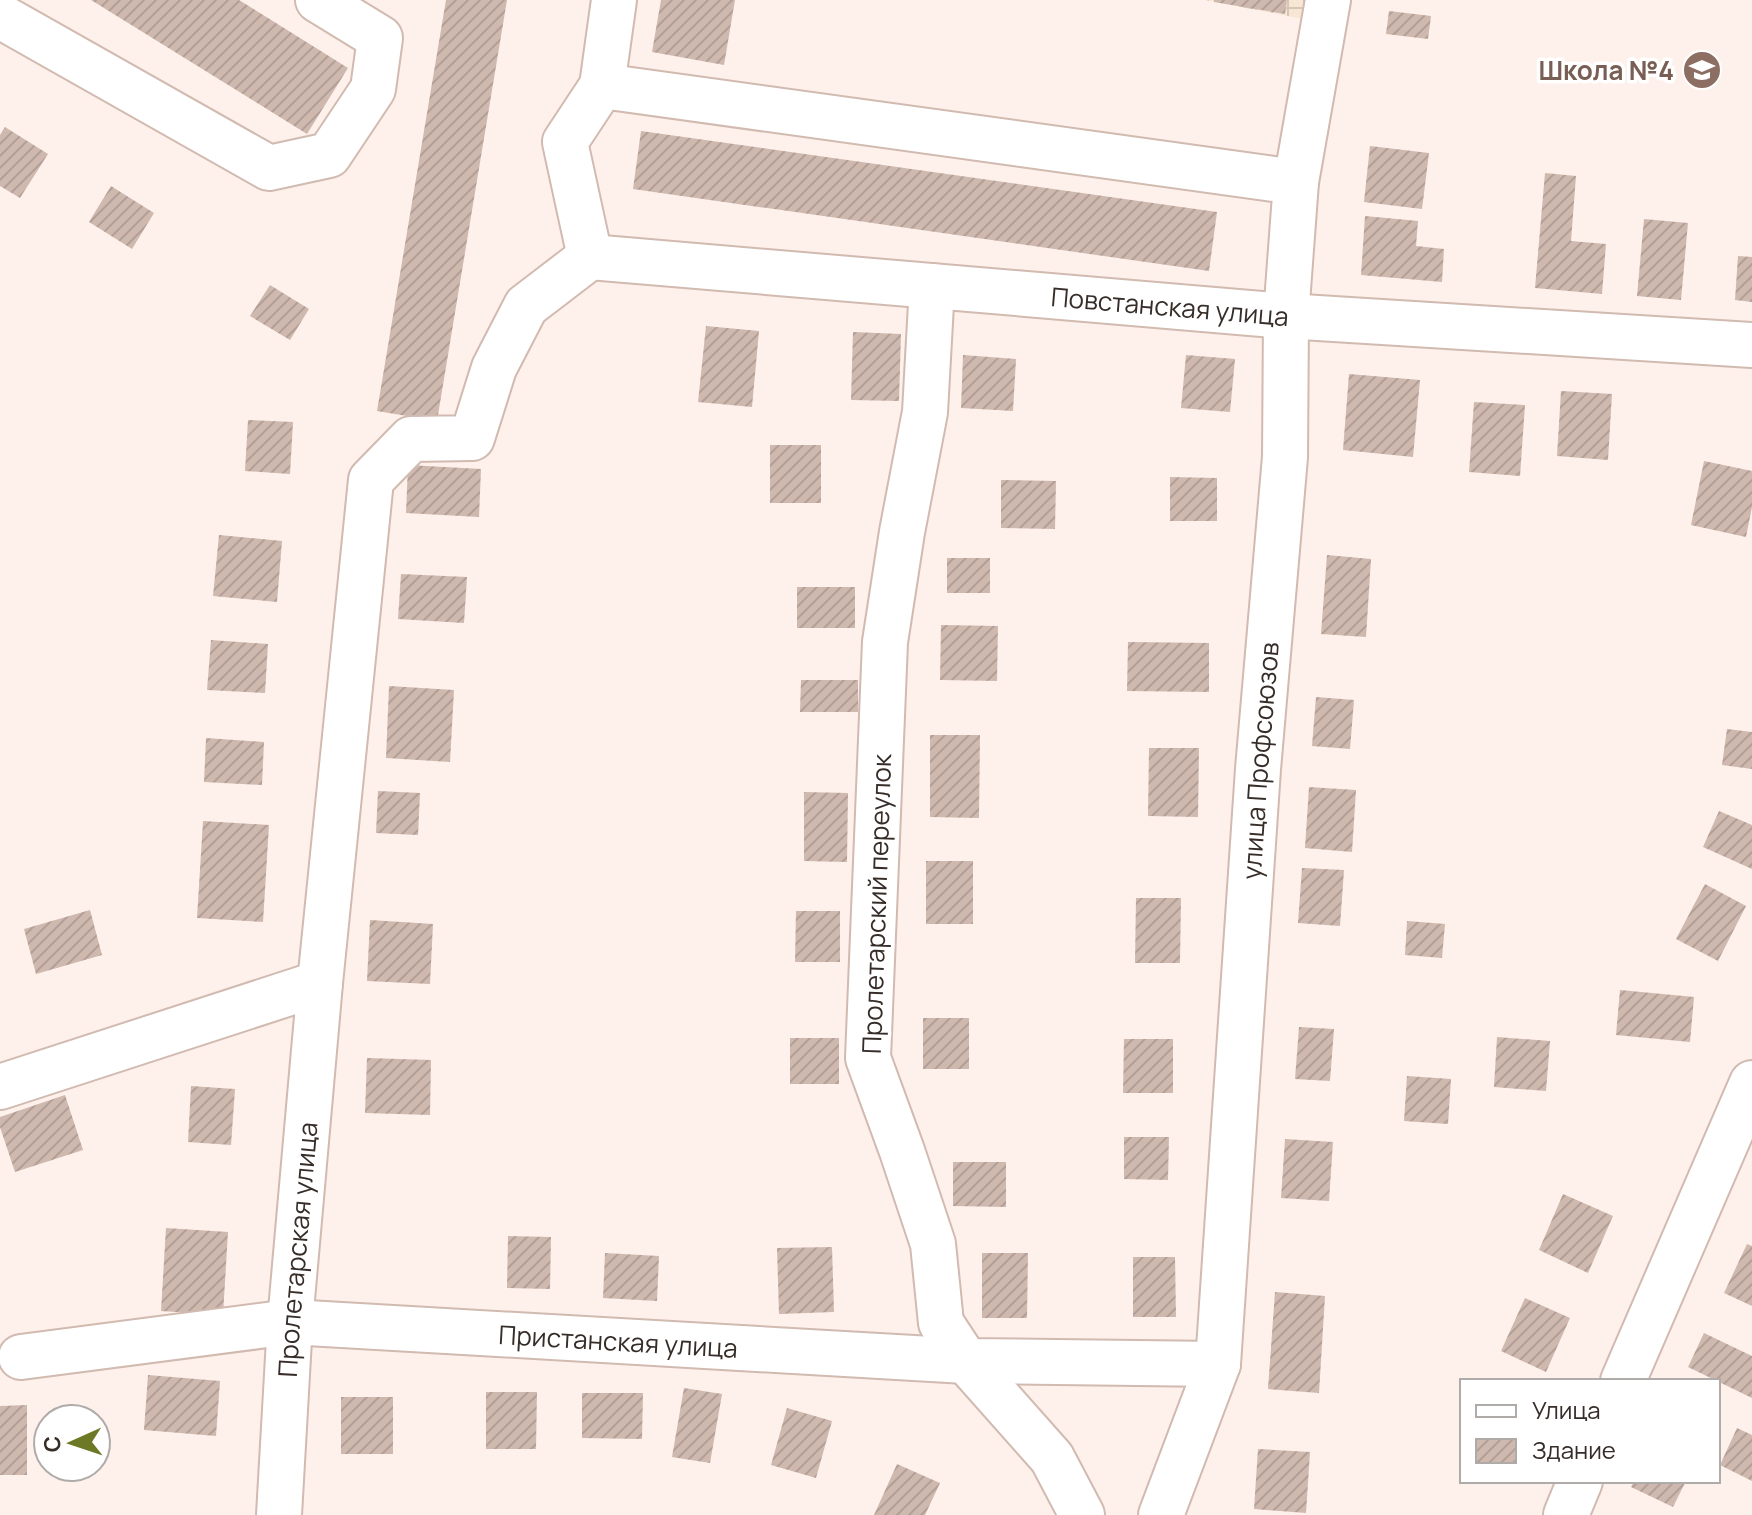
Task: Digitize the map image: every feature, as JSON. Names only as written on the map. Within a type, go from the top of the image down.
[{"type":"street","points":[[0,16],[269,168],[329,155],[373,89],[381,19],[318,0]]},
{"type":"street","points":[[590,257],[565,142],[602,86],[614,0]]},
{"type":"street","name":"улица Профсоюзов","points":[[1161,1515],[1218,1364],[1258,769],[1285,457],[1286,316],[1296,182],[1328,0]]},
{"type":"street","points":[[602,86],[1296,182]]},
{"type":"street","name":"Повстанская улица","points":[[590,257],[1286,316],[1752,345]]},
{"type":"street","name":"Пролетарская улица","points":[[279,1515],[290,1322],[320,983],[371,480],[411,439],[472,438],[494,368],[526,306],[590,257]]},
{"type":"street","name":"Пролетарский переулок","points":[[932,286],[925,412],[885,642],[868,1058],[933,1244],[941,1323],[966,1361],[1052,1458],[1082,1515]]},
{"type":"street","points":[[0,1087],[320,983]]},
{"type":"street","points":[[1624,1379],[1752,1083]]},
{"type":"street","name":"Пристанская улица","points":[[21,1357],[290,1322],[966,1361],[1218,1364]]},
{"type":"street","points":[[1566,1515],[1579,1483]]},
{"type":"shaded area","points":[[1205,0],[1305,0],[1303,19]]},
{"type":"building","points":[[91,0],[239,0],[348,68],[307,134]]},
{"type":"building","points":[[446,0],[507,0],[437,421],[377,411]]},
{"type":"building","points":[[661,0],[735,0],[724,65],[652,52]]},
{"type":"building","points":[[1214,0],[1287,0],[1285,14]]},
{"type":"building","points":[[1389,11],[1431,16],[1428,39],[1386,34]]},
{"type":"building","points":[[5,127],[48,154],[20,198],[0,186],[0,135]]},
{"type":"building","points":[[641,131],[1217,212],[1209,271],[633,189]]},
{"type":"building","points":[[1370,146],[1429,153],[1422,209],[1364,202]]},
{"type":"building","points":[[1545,173],[1576,176],[1571,241],[1606,244],[1602,294],[1535,288]]},
{"type":"building","points":[[111,186],[154,213],[132,249],[89,222]]},
{"type":"building","points":[[1365,216],[1418,221],[1416,246],[1444,249],[1442,282],[1361,275]]},
{"type":"building","points":[[1644,219],[1688,223],[1681,300],[1637,296]]},
{"type":"building","points":[[1738,256],[1752,257],[1752,302],[1735,300]]},
{"type":"building","points":[[270,285],[309,309],[290,340],[250,316]]},
{"type":"building","points":[[706,326],[759,331],[752,407],[698,402]]},
{"type":"building","points":[[853,332],[901,334],[899,401],[851,400]]},
{"type":"building","points":[[963,355],[1016,359],[1013,411],[961,408]]},
{"type":"building","points":[[1186,355],[1235,359],[1230,412],[1181,408]]},
{"type":"building","points":[[1349,374],[1420,380],[1413,457],[1343,450]]},
{"type":"building","points":[[1561,391],[1612,394],[1608,460],[1557,456]]},
{"type":"building","points":[[1474,402],[1525,405],[1520,476],[1469,472]]},
{"type":"building","points":[[248,420],[293,422],[290,474],[245,471]]},
{"type":"building","points":[[770,445],[821,445],[821,503],[770,503]]},
{"type":"building","points":[[1704,461],[1752,471],[1752,507],[1746,537],[1691,525]]},
{"type":"building","points":[[408,465],[481,469],[479,517],[406,513]]},
{"type":"building","points":[[1170,477],[1217,478],[1217,521],[1170,521]]},
{"type":"building","points":[[1001,480],[1056,481],[1055,529],[1001,528]]},
{"type":"building","points":[[219,535],[282,541],[277,602],[213,596]]},
{"type":"building","points":[[1327,555],[1371,559],[1366,637],[1321,634]]},
{"type":"building","points":[[947,558],[990,558],[990,593],[947,593]]},
{"type":"building","points":[[401,574],[467,577],[464,623],[398,619]]},
{"type":"building","points":[[797,587],[855,587],[855,628],[797,628]]},
{"type":"building","points":[[941,625],[998,626],[997,681],[940,680]]},
{"type":"building","points":[[211,640],[268,644],[265,693],[207,690]]},
{"type":"building","points":[[1128,642],[1209,643],[1209,692],[1127,691]]},
{"type":"building","points":[[801,680],[858,680],[858,712],[800,712]]},
{"type":"building","points":[[389,686],[454,690],[450,762],[386,758]]},
{"type":"building","points":[[1316,697],[1354,700],[1350,749],[1312,746]]},
{"type":"building","points":[[1727,729],[1752,732],[1752,769],[1722,765]]},
{"type":"building","points":[[930,735],[980,735],[979,818],[930,817]]},
{"type":"building","points":[[206,738],[264,742],[262,785],[204,782]]},
{"type":"building","points":[[1149,748],[1199,748],[1198,817],[1148,816]]},
{"type":"building","points":[[1309,787],[1356,790],[1352,852],[1305,848]]},
{"type":"building","points":[[378,791],[420,793],[418,835],[376,833]]},
{"type":"building","points":[[804,792],[848,793],[847,862],[804,861]]},
{"type":"building","points":[[1719,811],[1752,825],[1752,869],[1703,847]]},
{"type":"building","points":[[203,821],[269,825],[263,922],[197,918]]},
{"type":"building","points":[[926,861],[973,861],[973,924],[926,924]]},
{"type":"building","points":[[1302,868],[1344,870],[1340,926],[1298,923]]},
{"type":"building","points":[[1705,884],[1746,906],[1718,961],[1676,939]]},
{"type":"building","points":[[1136,898],[1181,898],[1180,963],[1135,963]]},
{"type":"building","points":[[90,910],[102,955],[36,974],[24,929]]},
{"type":"building","points":[[796,911],[840,911],[840,962],[795,962]]},
{"type":"building","points":[[370,920],[433,924],[430,984],[367,981]]},
{"type":"building","points":[[1407,921],[1445,924],[1442,958],[1405,955]]},
{"type":"building","points":[[1620,990],[1694,997],[1690,1042],[1616,1035]]},
{"type":"building","points":[[923,1018],[969,1018],[969,1069],[923,1069]]},
{"type":"building","points":[[1299,1027],[1334,1029],[1330,1081],[1295,1079]]},
{"type":"building","points":[[1497,1037],[1550,1041],[1546,1091],[1494,1087]]},
{"type":"building","points":[[790,1038],[839,1038],[839,1084],[790,1084]]},
{"type":"building","points":[[1124,1039],[1173,1039],[1173,1093],[1123,1093]]},
{"type":"building","points":[[367,1058],[431,1060],[430,1115],[365,1113]]},
{"type":"building","points":[[1407,1076],[1451,1079],[1448,1124],[1404,1121]]},
{"type":"building","points":[[191,1086],[235,1089],[231,1145],[188,1142]]},
{"type":"building","points":[[65,1095],[83,1150],[15,1172],[0,1127],[0,1117]]},
{"type":"building","points":[[1124,1137],[1169,1137],[1168,1180],[1124,1179]]},
{"type":"building","points":[[1285,1139],[1333,1142],[1329,1201],[1281,1198]]},
{"type":"building","points":[[953,1162],[1006,1162],[1006,1207],[953,1206]]},
{"type":"building","points":[[1563,1194],[1613,1216],[1588,1273],[1539,1250]]},
{"type":"building","points":[[166,1228],[228,1232],[223,1315],[161,1311]]},
{"type":"building","points":[[508,1236],[551,1237],[550,1289],[507,1288]]},
{"type":"building","points":[[1747,1244],[1752,1246],[1752,1306],[1724,1293]]},
{"type":"building","points":[[832,1247],[834,1312],[779,1314],[777,1248]]},
{"type":"building","points":[[605,1253],[659,1256],[657,1301],[603,1298]]},
{"type":"building","points":[[982,1253],[1028,1253],[1027,1318],[982,1318]]},
{"type":"building","points":[[1133,1257],[1175,1257],[1176,1317],[1133,1317]]},
{"type":"building","points":[[1275,1292],[1325,1296],[1319,1393],[1268,1389]]},
{"type":"building","points":[[1525,1298],[1570,1318],[1546,1372],[1501,1351]]},
{"type":"building","points":[[1704,1333],[1752,1356],[1752,1398],[1720,1382],[1720,1379],[1713,1379],[1688,1367]]},
{"type":"building","points":[[148,1375],[220,1381],[216,1436],[144,1430]]},
{"type":"building","points":[[684,1388],[722,1394],[710,1463],[672,1457]]},
{"type":"building","points":[[486,1392],[537,1392],[536,1449],[486,1449]]},
{"type":"building","points":[[582,1393],[643,1393],[642,1439],[582,1438]]},
{"type":"building","points":[[341,1397],[393,1397],[393,1454],[341,1454]]},
{"type":"building","points":[[27,1405],[27,1475],[0,1475],[0,1406]]},
{"type":"building","points":[[787,1408],[832,1421],[816,1478],[771,1465]]},
{"type":"building","points":[[1737,1428],[1752,1435],[1752,1481],[1720,1465]]},
{"type":"building","points":[[1258,1449],[1310,1452],[1306,1513],[1254,1509]]},
{"type":"building","points":[[897,1464],[940,1483],[925,1515],[874,1515]]},
{"type":"building","points":[[1633,1483],[1685,1483],[1673,1507],[1631,1487]]},
{"type":"place","name":"Школа №4","points":[[1702,70]]}]
